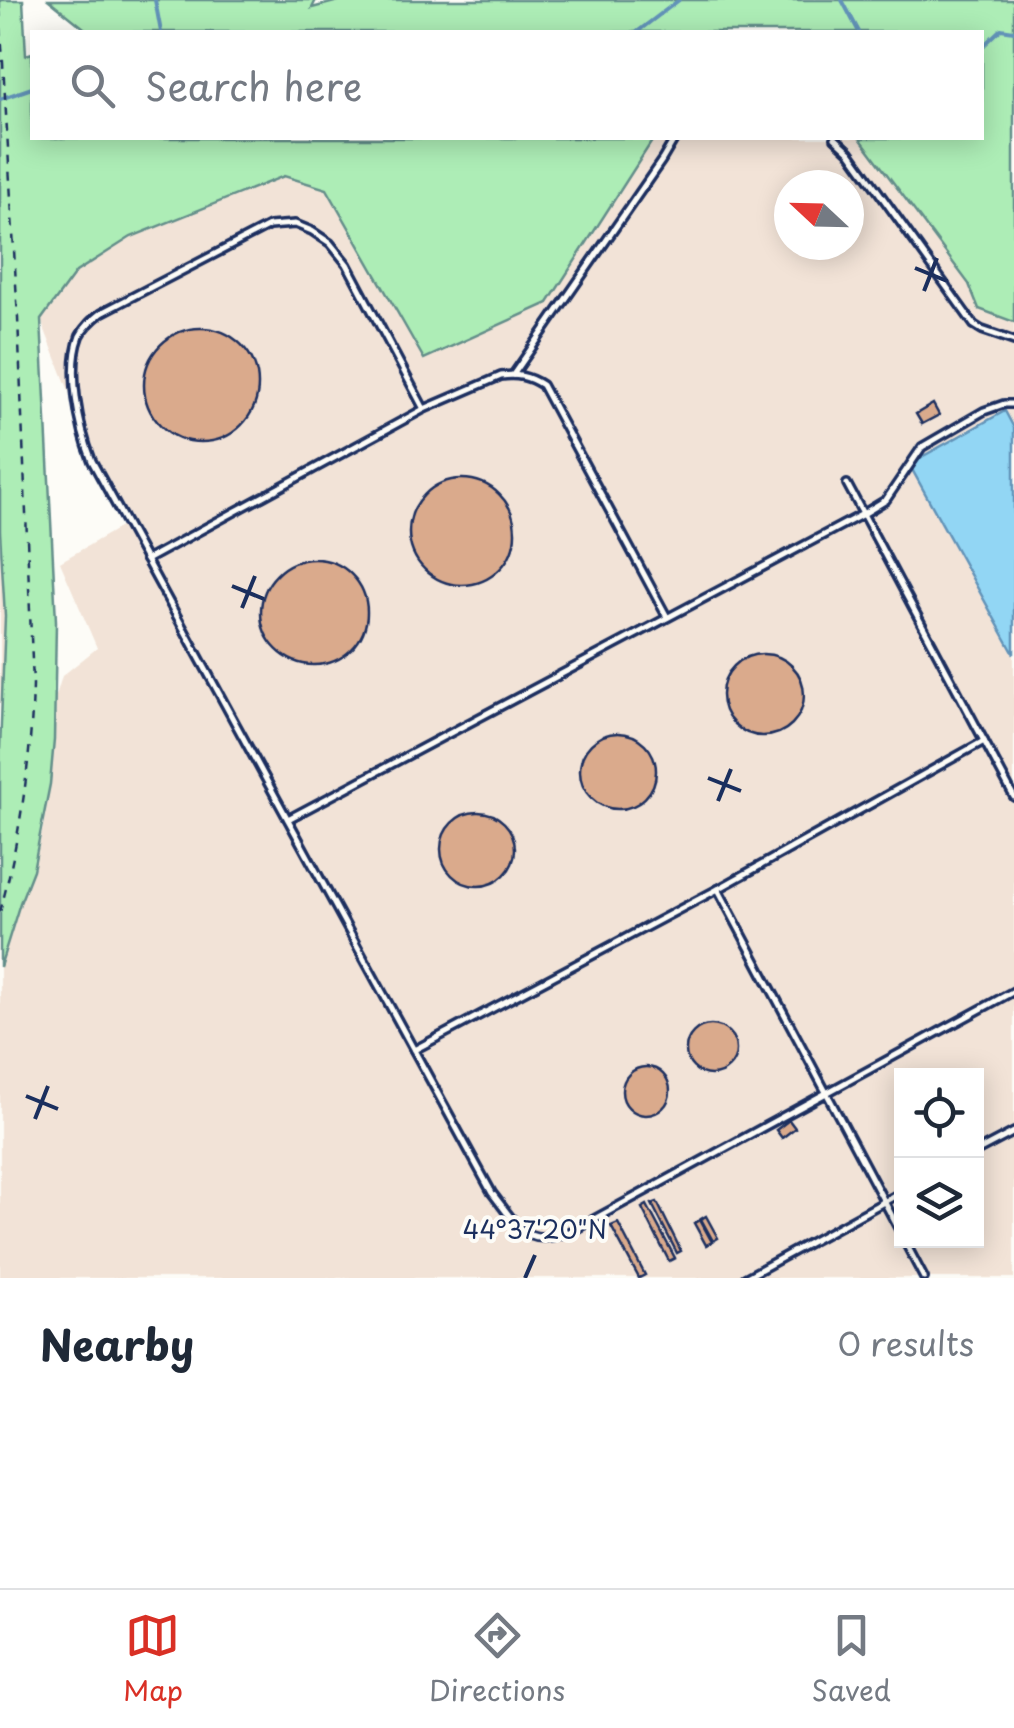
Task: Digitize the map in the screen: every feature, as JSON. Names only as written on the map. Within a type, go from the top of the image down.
[{"type":"lane","points":[[513,375],[673,140]]},
{"type":"lane","points":[[837,140],[850,152],[974,325],[1014,341]]},
{"type":"lane","points":[[424,409],[347,264],[330,243],[294,224],[269,226],[101,313],[87,324],[79,338],[75,364],[80,424],[92,461],[492,1193],[520,1229],[532,1237],[547,1239],[576,1229],[1014,991]]},
{"type":"lane","points":[[146,560],[424,409],[501,376],[513,375],[530,377],[542,386],[668,618]]},
{"type":"lane","points":[[288,819],[863,514],[886,500],[922,447],[984,412],[1014,404]]},
{"type":"lane","points":[[847,484],[1014,797]]},
{"type":"lane","points":[[414,1050],[984,742]]},
{"type":"lane","points":[[718,889],[894,1221]]},
{"type":"lane","points":[[984,1148],[1014,1132]]},
{"type":"lane","points":[[744,1278],[894,1196]]},
{"type":"lane","points":[[908,1248],[924,1278]]},
{"type":"path","points":[[0,12],[19,336],[33,685],[24,797],[0,912]]},
{"type":"shaded area","points":[[653,140],[861,140],[969,284],[979,309],[1014,322],[1014,1278],[0,1278],[0,967],[33,870],[43,827],[56,696],[62,676],[97,648],[60,562],[122,526],[41,320],[76,272],[131,237],[284,176],[327,189],[425,359],[548,303]]},
{"type":"shaded area","points":[[0,531],[5,616],[0,750]]},
{"type":"green space","points":[[0,0],[23,0],[26,55],[30,54],[30,140],[653,140],[548,303],[424,359],[327,189],[284,176],[131,237],[76,272],[41,320],[56,621],[50,784],[33,870],[0,967],[0,750],[5,616],[0,531]]},
{"type":"green space","points":[[49,0],[316,0],[312,8],[342,0],[1014,0],[1014,322],[979,309],[969,284],[861,140],[984,140],[984,30],[86,30]]},
{"type":"water","points":[[1005,411],[1014,428],[1014,654],[909,464]]},
{"type":"building","points":[[201,328],[223,333],[241,345],[253,363],[258,385],[253,407],[241,425],[223,437],[201,442],[179,437],[161,425],[149,407],[144,385],[149,363],[161,345],[179,333]]},
{"type":"building","points":[[933,404],[939,415],[922,424],[916,414]]},
{"type":"building","points":[[462,479],[482,483],[500,494],[511,512],[515,532],[511,552],[500,570],[482,581],[462,585],[442,581],[424,570],[413,552],[409,532],[413,512],[424,494],[442,483]]},
{"type":"building","points":[[314,559],[334,563],[351,575],[363,592],[367,612],[363,632],[351,649],[334,661],[314,665],[294,661],[277,649],[265,632],[261,612],[265,592],[277,575],[294,563]]},
{"type":"building","points":[[763,654],[779,657],[792,666],[801,679],[801,711],[792,724],[779,733],[763,736],[747,733],[734,724],[725,711],[722,695],[725,679],[734,666],[747,657]]},
{"type":"building","points":[[618,733],[645,744],[656,771],[645,798],[618,809],[591,798],[580,771],[591,744]]},
{"type":"building","points":[[478,812],[504,823],[515,849],[504,875],[478,886],[452,875],[441,849],[452,823]]},
{"type":"building","points":[[711,1025],[728,1033],[736,1050],[728,1067],[711,1075],[694,1067],[686,1050],[694,1033]]},
{"type":"building","points":[[646,1067],[663,1074],[670,1091],[663,1108],[646,1115],[629,1108],[622,1091],[629,1074]]},
{"type":"building","points":[[789,1120],[795,1128],[782,1138],[776,1130]]},
{"type":"building","points":[[657,1202],[681,1251],[677,1253],[652,1204]]},
{"type":"building","points":[[647,1205],[675,1258],[669,1261],[642,1208]]},
{"type":"building","points":[[706,1216],[718,1238],[713,1241],[701,1219]]},
{"type":"building","points":[[700,1220],[712,1242],[706,1245],[694,1223]]},
{"type":"building","points":[[618,1223],[645,1275],[639,1278],[611,1226]]},
{"type":"waterway","points":[[155,0],[161,30]]},
{"type":"waterway","points":[[640,30],[679,0]]},
{"type":"waterway","points":[[842,0],[858,30]]},
{"type":"waterway","points":[[984,45],[1001,29],[1014,31]]},
{"type":"waterway","points":[[0,99],[30,89]]}]
